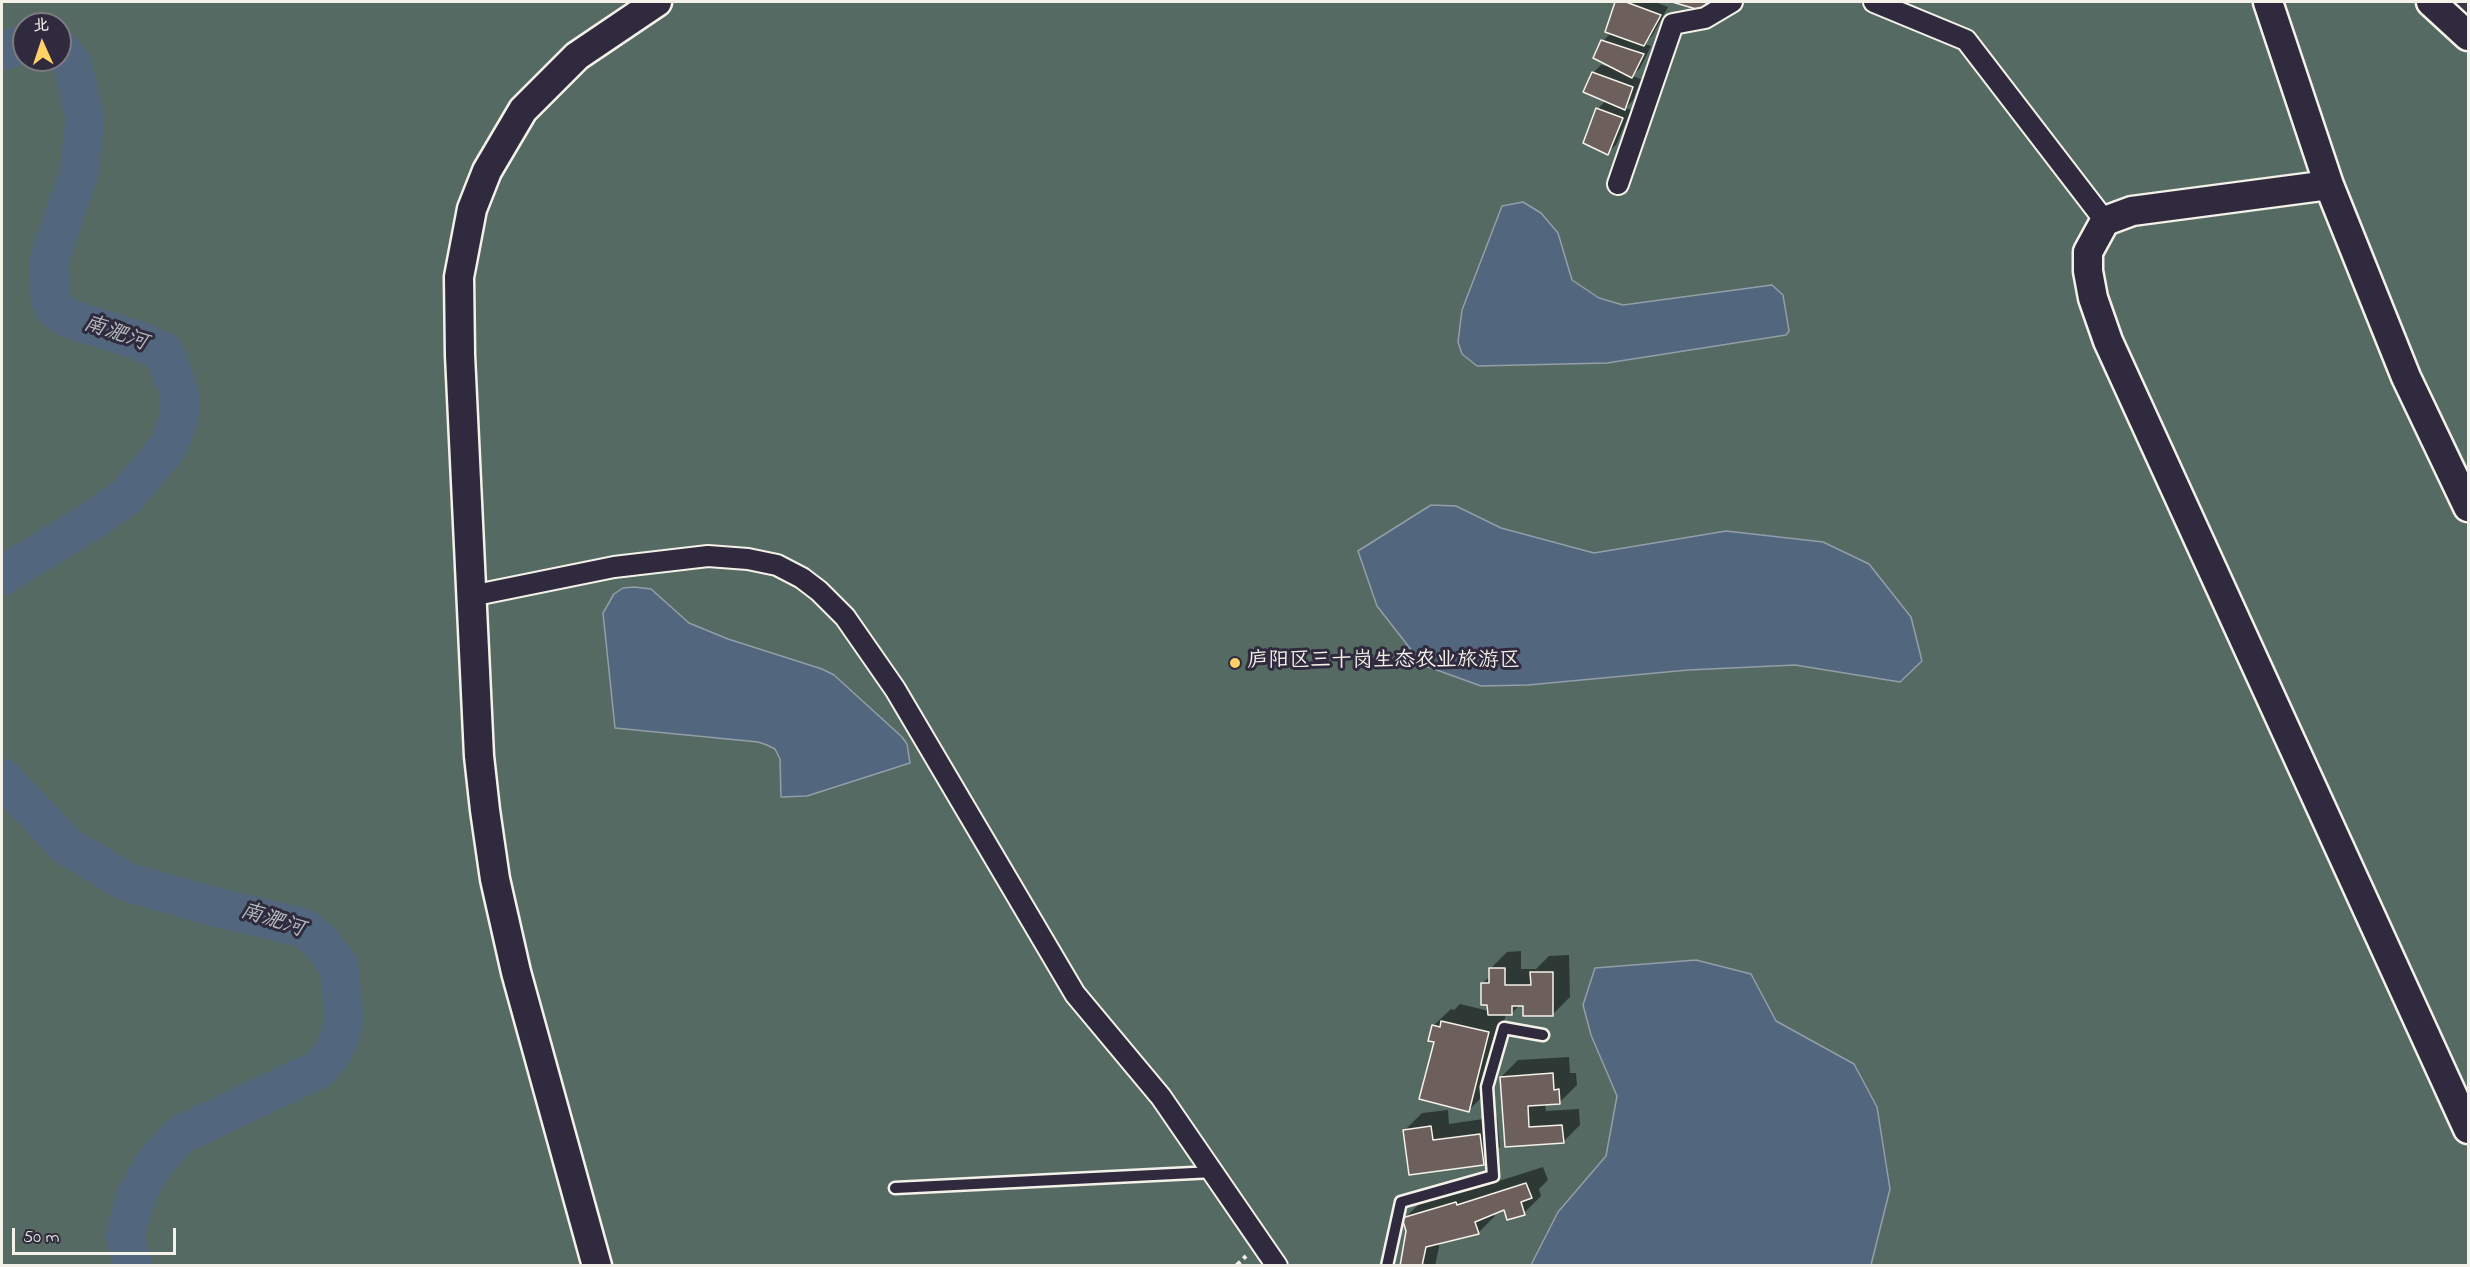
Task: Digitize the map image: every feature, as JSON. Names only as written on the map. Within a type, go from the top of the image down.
[{"type":"street","points":[[597,1266],[516,972],[495,879],[479,756],[459,309],[463,249],[472,209],[487,171],[523,110],[578,56],[657,2]]},
{"type":"street","points":[[1618,184],[1673,24],[1705,18],[1732,2]]},
{"type":"street","points":[[1874,2],[1966,40],[2105,221]]},
{"type":"street","points":[[2268,2],[2329,185],[2406,377],[2469,507]]},
{"type":"street","points":[[2431,2],[2469,36]]},
{"type":"street","points":[[2329,185],[2132,211],[2105,221],[2088,252],[2088,271],[2093,298],[2108,341],[2469,1129]]},
{"type":"street","points":[[471,596],[614,567],[708,556],[767,563],[802,578],[845,617],[860,638],[895,689],[1075,994],[1161,1097],[1277,1266]]},
{"type":"lane","points":[[1388,1266],[1401,1202],[1493,1176],[1487,1087],[1504,1028],[1543,1035]]},
{"type":"lane","points":[[895,1188],[1213,1172]]},
{"type":"green space","name":"庐阳区三十岗生态农业旅游区","points":[[2,2],[2431,2],[2468,36],[2468,1265],[2,1266]]},
{"type":"water","points":[[1523,202],[1541,213],[1558,233],[1572,280],[1599,298],[1623,305],[1772,285],[1783,295],[1789,331],[1786,335],[1607,363],[1477,366],[1462,354],[1458,342],[1462,310],[1502,206]]},
{"type":"water","points":[[1431,505],[1456,506],[1501,528],[1594,553],[1726,531],[1823,542],[1869,564],[1911,617],[1922,661],[1900,682],[1795,665],[1688,670],[1528,685],[1481,686],[1423,665],[1377,606],[1358,551]]},
{"type":"water","points":[[623,588],[651,589],[689,623],[728,639],[822,669],[834,675],[902,737],[907,744],[910,763],[807,796],[781,797],[780,759],[775,749],[767,745],[758,742],[615,728],[603,613],[614,594]]},
{"type":"water","points":[[1696,960],[1751,974],[1776,1021],[1854,1064],[1877,1107],[1890,1189],[1871,1265],[1531,1265],[1558,1212],[1606,1156],[1617,1096],[1591,1035],[1583,1005],[1595,968]]},
{"type":"building","points":[[1615,2],[1626,2],[1661,15],[1644,46],[1605,32]]},
{"type":"building","points":[[1672,2],[1707,2],[1703,11]]},
{"type":"building","points":[[1601,40],[1644,54],[1632,78],[1593,58]]},
{"type":"building","points":[[1592,72],[1633,87],[1625,110],[1583,92]]},
{"type":"building","points":[[1596,108],[1623,118],[1608,155],[1583,143]]},
{"type":"building","points":[[1489,968],[1505,968],[1505,985],[1531,985],[1530,972],[1553,972],[1553,1016],[1523,1016],[1523,1006],[1512,1006],[1512,1015],[1488,1015],[1487,1005],[1481,1005],[1481,983],[1489,983]]},
{"type":"building","points":[[1441,1021],[1489,1032],[1469,1112],[1419,1099],[1434,1042],[1428,1041],[1432,1025],[1440,1027]]},
{"type":"building","points":[[1553,1073],[1554,1090],[1559,1089],[1560,1104],[1528,1106],[1529,1127],[1562,1125],[1564,1143],[1505,1147],[1500,1077]]},
{"type":"building","points":[[1431,1126],[1433,1140],[1480,1134],[1484,1165],[1409,1175],[1403,1130]]},
{"type":"building","points":[[1526,1183],[1532,1198],[1521,1202],[1525,1215],[1507,1220],[1504,1210],[1475,1222],[1479,1234],[1426,1247],[1422,1266],[1400,1266],[1406,1231],[1402,1218],[1456,1202],[1457,1205]]},
{"type":"waterway","points":[[2,51],[12,48]]},
{"type":"waterway","name":"南淝河","points":[[2,576],[96,518],[127,496],[167,448],[179,419],[180,395],[164,352],[134,339],[67,318],[55,309],[50,299],[49,260],[79,173],[85,118],[72,64]]},
{"type":"waterway","name":"南淝河","points":[[2,778],[67,846],[127,882],[215,907],[304,928],[321,942],[339,966],[344,1019],[340,1038],[332,1054],[319,1069],[180,1135],[154,1164],[137,1194],[125,1235],[133,1266]]},
{"type":"place","name":"庐阳区三十岗生态农业旅游区","points":[[1235,663]]}]
